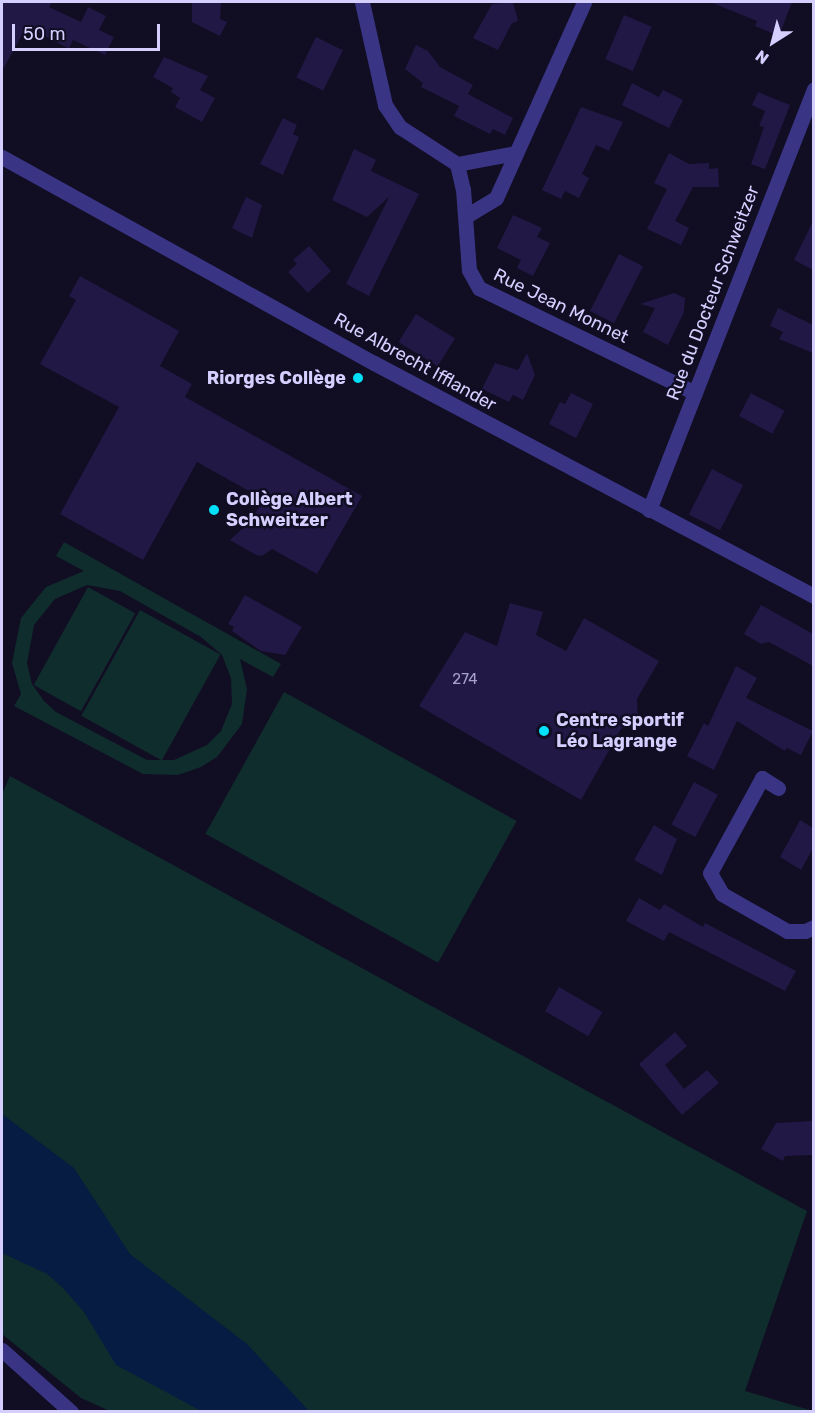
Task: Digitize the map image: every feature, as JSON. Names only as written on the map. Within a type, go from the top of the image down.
[{"type":"street","points":[[362,2],[385,105],[400,127],[457,164],[516,153]]},
{"type":"street","points":[[466,216],[496,198],[584,2]]},
{"type":"street","name":"Rue du Docteur Schweitzer","points":[[649,510],[813,89]]},
{"type":"street","name":"Rue Albrecht Ifflander","points":[[2,157],[813,597]]},
{"type":"street","name":"Rue Jean Monnet","points":[[457,164],[466,216],[469,270],[486,294],[695,393]]},
{"type":"street","points":[[778,788],[762,778],[713,862],[713,884],[722,894],[787,931],[805,931],[813,927]]},
{"type":"street","points":[[2,1350],[71,1412]]},
{"type":"green space","points":[[64,542],[281,664],[273,677],[240,659],[247,689],[242,724],[217,757],[201,767],[178,775],[143,774],[14,706],[21,694],[12,663],[21,618],[46,587],[84,571],[56,556]],"holes":[[[87,585],[120,591],[201,637],[222,655],[231,678],[232,704],[221,731],[207,745],[174,760],[147,760],[56,712],[44,701],[32,684],[27,663],[34,625],[55,599]]]},
{"type":"green space","points":[[88,587],[135,613],[81,711],[34,685]]},
{"type":"green space","points":[[140,610],[220,655],[162,760],[81,716]]},
{"type":"green space","points":[[284,692],[517,821],[438,963],[205,834]]},
{"type":"green space","points":[[10,776],[807,1211],[745,1391],[813,1411],[112,1412],[81,1398],[2,1334],[2,794]]},
{"type":"water","points":[[2,1114],[74,1168],[130,1254],[247,1344],[309,1411],[201,1411],[116,1365],[84,1312],[62,1287],[47,1274],[2,1253]]},
{"type":"building","points":[[2,2],[52,2],[49,7],[81,22],[88,7],[106,16],[99,30],[114,37],[105,55],[73,40],[69,49],[27,26],[2,71]]},
{"type":"building","points":[[192,2],[221,3],[220,19],[227,22],[220,36],[192,22]]},
{"type":"building","points":[[513,2],[518,21],[512,23],[498,50],[473,38],[492,4]]},
{"type":"building","points":[[710,2],[792,2],[779,36],[755,26],[757,21]]},
{"type":"building","points":[[624,15],[652,27],[633,71],[605,59]]},
{"type":"building","points":[[316,37],[343,50],[323,91],[296,77]]},
{"type":"building","points":[[416,45],[428,51],[440,67],[473,85],[468,94],[513,118],[505,135],[493,129],[490,134],[454,116],[459,106],[421,87],[423,83],[405,69]]},
{"type":"building","points":[[164,57],[208,76],[200,90],[215,98],[202,122],[175,107],[180,98],[171,92],[173,88],[153,77]]},
{"type":"building","points":[[632,83],[659,97],[663,90],[683,100],[669,128],[622,105]]},
{"type":"building","points":[[758,92],[790,105],[765,169],[751,164],[764,127],[759,126],[765,111],[752,105]]},
{"type":"building","points":[[581,107],[623,122],[609,151],[596,145],[582,174],[589,178],[579,198],[565,191],[561,199],[542,190]]},
{"type":"building","points":[[283,118],[297,125],[293,134],[299,137],[283,175],[260,164]]},
{"type":"building","points":[[354,149],[376,160],[371,171],[419,194],[369,296],[346,284],[389,197],[367,217],[332,200]]},
{"type":"building","points":[[669,153],[689,164],[709,163],[709,169],[718,168],[719,187],[693,187],[675,221],[689,228],[681,245],[647,229],[667,189],[654,183]]},
{"type":"building","points":[[246,197],[262,205],[252,238],[232,228]]},
{"type":"building","points":[[513,215],[542,228],[537,237],[550,243],[533,276],[517,268],[521,260],[497,248]]},
{"type":"building","points":[[813,221],[813,270],[794,260]]},
{"type":"building","points":[[309,246],[331,271],[308,293],[288,272],[297,264],[293,260]]},
{"type":"building","points":[[619,254],[643,266],[614,323],[590,311]]},
{"type":"building","points":[[80,276],[179,331],[160,366],[192,384],[185,397],[362,496],[317,574],[272,549],[262,556],[256,555],[230,540],[251,521],[263,499],[197,462],[143,560],[60,514],[119,407],[40,364],[76,300],[69,296]]},
{"type":"building","points":[[674,293],[685,298],[684,312],[668,345],[643,332],[655,308],[640,304]]},
{"type":"building","points":[[778,308],[813,325],[813,353],[779,339],[783,332],[770,326]]},
{"type":"building","points":[[416,314],[455,338],[438,366],[399,342]]},
{"type":"building","points":[[527,353],[535,375],[523,400],[513,395],[509,402],[482,389],[495,363],[518,370]]},
{"type":"building","points":[[571,393],[593,404],[576,438],[549,424],[560,402],[565,404]]},
{"type":"building","points":[[751,393],[785,411],[772,434],[739,416]]},
{"type":"building","points":[[712,469],[743,485],[720,530],[689,514]]},
{"type":"building","points":[[245,595],[302,627],[285,655],[261,651],[232,631],[234,627],[228,624]]},
{"type":"building","points":[[510,603],[543,612],[536,635],[566,651],[584,618],[659,661],[637,699],[638,719],[621,729],[581,800],[419,706],[465,632],[497,646]]},
{"type":"building","points":[[761,605],[813,634],[813,666],[769,642],[761,644],[744,634]]},
{"type":"building","points":[[736,666],[757,678],[746,698],[813,731],[801,755],[787,748],[785,751],[737,721],[714,770],[687,756],[704,723],[708,726]]},
{"type":"building","points":[[694,782],[718,795],[695,837],[671,824]]},
{"type":"building","points":[[800,820],[813,828],[813,848],[801,870],[780,857]]},
{"type":"building","points":[[654,825],[677,839],[662,875],[634,860]]},
{"type":"building","points":[[639,898],[660,910],[664,904],[703,927],[705,923],[796,971],[785,991],[669,932],[664,941],[626,921]]},
{"type":"building","points":[[559,987],[602,1012],[588,1036],[545,1011]]},
{"type":"building","points":[[675,1032],[687,1046],[665,1065],[684,1089],[707,1070],[719,1083],[682,1115],[639,1064]]},
{"type":"building","points":[[812,1121],[813,1155],[785,1156],[783,1161],[761,1149],[776,1123]]},
{"type":"place","name":"Riorges Collège","points":[[358,378]]},
{"type":"place","name":"Collège Albert Schweitzer","points":[[214,510]]},
{"type":"place","name":"Centre sportif Léo Lagrange","points":[[544,731]]}]
